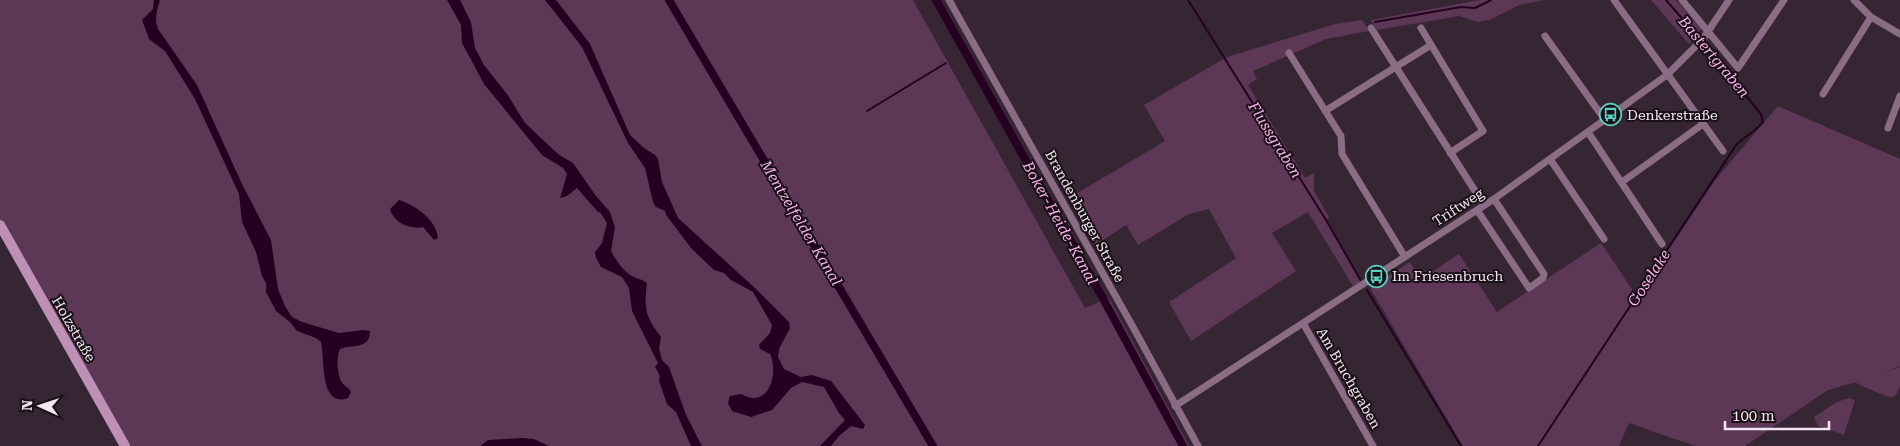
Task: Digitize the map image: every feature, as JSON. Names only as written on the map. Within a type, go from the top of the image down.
[{"type":"main road","name":"Holzstraße","points":[[0,226],[125,446]]},
{"type":"street","name":"Brandenburger Straße","points":[[949,0],[1198,446]]},
{"type":"street","points":[[1614,0],[1723,151]]},
{"type":"street","points":[[1682,0],[1709,30],[1738,68],[1784,0]]},
{"type":"street","name":"Triftweg","points":[[1175,406],[1494,199],[1605,120],[1667,74],[1701,40],[1729,0]]},
{"type":"street","points":[[1854,0],[1871,17],[1900,34]]},
{"type":"street","points":[[1822,94],[1871,17]]},
{"type":"street","points":[[1371,28],[1484,205]]},
{"type":"street","points":[[1421,28],[1483,131],[1450,153]]},
{"type":"street","points":[[1545,36],[1605,120]]},
{"type":"street","points":[[1325,111],[1431,45]]},
{"type":"street","points":[[1289,53],[1341,136],[1342,154],[1405,257]]},
{"type":"street","points":[[1888,128],[1900,96]]},
{"type":"street","points":[[1622,182],[1703,124]]},
{"type":"street","points":[[1588,132],[1662,244]]},
{"type":"street","points":[[1550,159],[1604,239]]},
{"type":"street","points":[[1477,210],[1529,288],[1543,278],[1544,274],[1494,199]]},
{"type":"street","name":"Am Bruchgraben","points":[[1303,323],[1373,446]]},
{"type":"shaded area","points":[[0,0],[913,0],[1085,308],[1109,298],[1189,446],[129,446],[0,221]]},
{"type":"shaded area","points":[[154,0],[160,0],[156,18],[158,29],[197,85],[242,184],[271,240],[278,289],[292,317],[302,322],[339,333],[370,331],[369,337],[364,344],[340,349],[339,352],[338,370],[342,383],[351,392],[348,398],[339,399],[332,396],[328,389],[325,380],[321,342],[316,338],[297,331],[290,322],[276,311],[266,292],[266,283],[262,276],[256,252],[242,222],[239,194],[195,99],[165,51],[149,39],[142,20],[153,9]]},
{"type":"shaded area","points":[[447,0],[460,0],[471,22],[475,48],[484,65],[507,94],[525,123],[558,154],[573,163],[596,196],[610,212],[615,227],[611,251],[617,262],[626,271],[647,283],[647,312],[661,337],[659,349],[662,360],[669,367],[686,415],[702,446],[691,446],[676,412],[667,404],[659,381],[660,376],[655,367],[658,363],[632,311],[629,288],[622,277],[601,267],[596,258],[595,252],[602,243],[607,223],[600,212],[577,188],[567,196],[560,198],[567,174],[563,168],[542,155],[484,84],[462,43],[461,25]]},
{"type":"shaded area","points":[[545,0],[556,0],[590,44],[630,135],[658,159],[662,182],[678,218],[755,288],[789,322],[790,328],[779,349],[778,357],[784,369],[801,377],[812,375],[831,381],[865,425],[863,429],[851,426],[831,446],[820,446],[845,420],[824,387],[802,382],[791,388],[772,410],[751,417],[732,411],[728,403],[730,396],[741,394],[751,398],[759,397],[769,387],[773,371],[772,362],[770,354],[760,349],[759,345],[770,333],[772,325],[753,292],[731,280],[724,273],[714,270],[691,248],[665,211],[656,207],[653,202],[645,168],[628,143],[582,47]]},
{"type":"shaded area","points":[[1480,0],[1544,0],[1519,5],[1489,20],[1477,22],[1459,16],[1377,30],[1371,20]]},
{"type":"shaded area","points":[[1651,0],[1676,0],[1701,29],[1689,44]]},
{"type":"shaded area","points":[[1362,20],[1369,31],[1326,39],[1253,71],[1257,79],[1248,85],[1305,178],[1314,173],[1314,191],[1329,217],[1326,220],[1361,281],[1353,286],[1308,212],[1272,233],[1296,271],[1191,341],[1169,302],[1236,258],[1209,209],[1189,214],[1138,245],[1126,225],[1095,245],[1069,198],[1165,141],[1144,105],[1227,57],[1335,24]]},
{"type":"shaded area","points":[[1778,106],[1900,159],[1900,366],[1871,378],[1828,390],[1745,446],[1695,446],[1629,423],[1619,446],[1463,446],[1370,288],[1410,262],[1421,279],[1459,254],[1497,312],[1601,243],[1637,297],[1716,179]]},
{"type":"shaded area","points":[[399,200],[412,205],[424,214],[433,225],[438,238],[434,240],[423,227],[408,226],[398,221],[390,209]]},
{"type":"shaded area","points":[[1900,367],[1900,386],[1896,395],[1891,398],[1855,383]]},
{"type":"shaded area","points":[[1849,398],[1855,400],[1844,435],[1818,426],[1814,417],[1837,402]]},
{"type":"shaded area","points":[[534,439],[549,446],[480,446],[488,440]]},
{"type":"waterway","name":"Mentzelfelder Kanal","points":[[669,0],[933,446]]},
{"type":"waterway","name":"Boker-Heide-Kanal","points":[[936,0],[1100,293],[1183,446]]},
{"type":"waterway","name":"Flussgraben","points":[[1188,0],[1326,220],[1361,281]]},
{"type":"waterway","points":[[1375,22],[1461,7],[1475,8],[1491,0]]},
{"type":"waterway","name":"Bastertgraben","points":[[1666,0],[1699,38]]},
{"type":"waterway","name":"Goselake","points":[[1538,446],[1736,145],[1763,122],[1761,114],[1702,42]]},
{"type":"waterway","points":[[867,111],[946,63]]},
{"type":"waterway","name":"Flussgraben","points":[[1367,290],[1461,446]]},
{"type":"place","name":"Denkerstraße","points":[[1611,115]]},
{"type":"place","name":"Im Friesenbruch","points":[[1376,276]]}]
